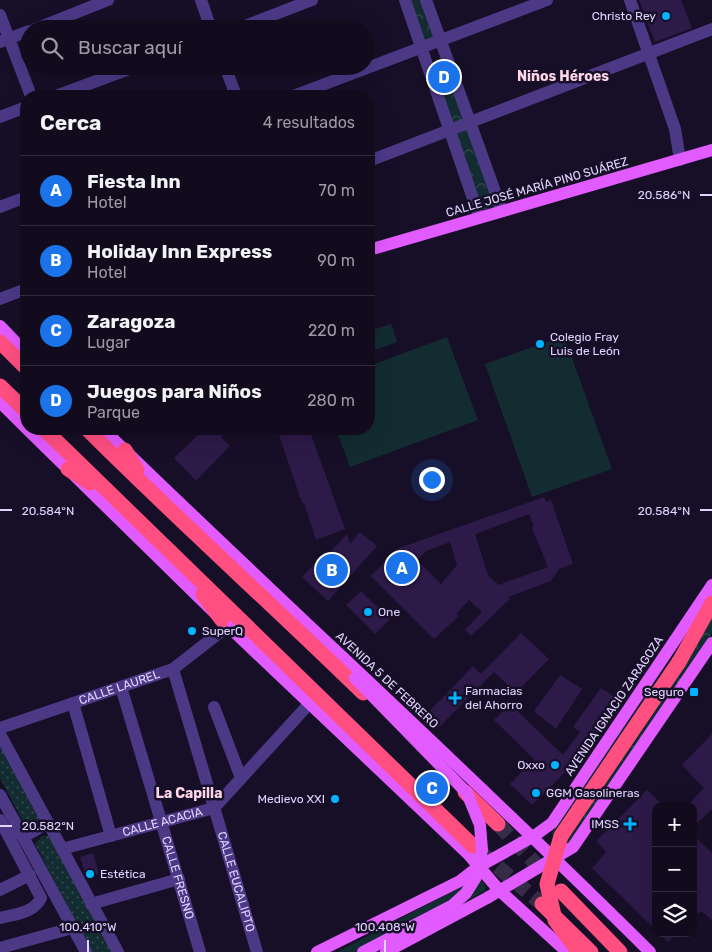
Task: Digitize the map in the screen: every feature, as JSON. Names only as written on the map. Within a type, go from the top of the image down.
[{"type":"highway","points":[[0,342],[20,362]]},
{"type":"highway","points":[[0,386],[20,405]]},
{"type":"highway","points":[[50,435],[473,846]]},
{"type":"highway","name":"AVENIDA 5 DE FEBRERO","points":[[93,435],[200,540],[281,613],[498,824]]},
{"type":"highway","points":[[125,450],[148,489]]},
{"type":"highway","points":[[68,469],[120,502]]},
{"type":"highway","points":[[200,540],[239,561]]},
{"type":"highway","points":[[175,557],[225,623]]},
{"type":"highway","points":[[579,952],[554,920],[547,884],[561,836],[694,637],[712,603]]},
{"type":"highway","points":[[561,891],[620,952]]},
{"type":"highway","points":[[542,904],[579,952]]},
{"type":"main road","name":"CALLE JOSÉ MARÍA PINO SUÁREZ","points":[[375,248],[480,216],[712,150]]},
{"type":"main road","points":[[0,326],[20,347]]},
{"type":"main road","points":[[0,332],[20,348]]},
{"type":"main road","points":[[0,402],[20,421]]},
{"type":"main road","points":[[34,435],[225,623],[478,867],[499,890],[579,952]]},
{"type":"main road","name":"AVENIDA 5 DE FEBRERO","points":[[109,435],[316,634],[534,836],[650,952]]},
{"type":"main road","name":"AVENIDA IGNACIO ZARAGOZA","points":[[317,952],[426,900],[460,881],[478,867],[534,836],[552,823],[712,585]]},
{"type":"main road","points":[[316,634],[355,678],[467,793],[480,825],[482,850],[476,876],[466,893],[453,905],[363,952]]},
{"type":"main road","points":[[386,952],[573,847],[712,643]]},
{"type":"main road","points":[[651,677],[649,696],[657,702],[665,703],[670,701],[682,687]]},
{"type":"street","points":[[58,20],[108,0]]},
{"type":"street","points":[[201,0],[208,20]]},
{"type":"street","points":[[260,20],[312,0]]},
{"type":"street","points":[[405,0],[480,216]]},
{"type":"street","points":[[426,0],[502,211]]},
{"type":"street","points":[[375,64],[547,0]]},
{"type":"street","points":[[630,0],[675,129],[680,160]]},
{"type":"street","points":[[0,14],[4,41],[20,75]]},
{"type":"street","points":[[375,159],[712,29]]},
{"type":"street","points":[[4,41],[20,35]]},
{"type":"street","points":[[20,75],[27,90]]},
{"type":"street","points":[[72,90],[113,75]]},
{"type":"street","points":[[228,75],[234,90]]},
{"type":"street","points":[[308,90],[347,75]]},
{"type":"street","points":[[0,117],[20,109]]},
{"type":"street","points":[[0,207],[20,199]]},
{"type":"street","points":[[0,299],[20,291]]},
{"type":"street","name":"CALLE LAUREL","points":[[0,728],[173,669],[225,623]]},
{"type":"street","name":"CALLE EUCALIPTO","points":[[173,669],[257,952]]},
{"type":"street","name":"CALLE FRESNO","points":[[121,687],[200,952]]},
{"type":"street","points":[[73,703],[111,836]]},
{"type":"street","name":"CALLE ACACIA","points":[[62,849],[214,808],[309,704]]},
{"type":"street","points":[[214,707],[240,778]]},
{"type":"street","points":[[0,734],[118,952]]},
{"type":"street","points":[[0,795],[17,835],[30,875],[41,898],[37,906],[32,909],[0,918]]},
{"type":"street","points":[[0,820],[17,835],[86,952]]},
{"type":"street","points":[[17,835],[48,823]]},
{"type":"street","points":[[0,890],[30,875]]},
{"type":"street","points":[[91,904],[178,879]]},
{"type":"street","points":[[0,948],[72,928]]},
{"type":"green space","points":[[405,0],[426,0],[440,39],[422,46]]},
{"type":"green space","points":[[448,60],[502,204],[484,210],[429,66]]},
{"type":"green space","points":[[391,324],[397,342],[375,350],[375,329]]},
{"type":"green space","points":[[564,336],[612,469],[532,497],[485,364]]},
{"type":"green space","points":[[447,337],[478,420],[350,467],[338,435],[375,435],[375,364]]},
{"type":"green space","points":[[712,599],[712,633],[591,814],[564,848],[551,834]]},
{"type":"green space","points":[[0,742],[41,819],[26,827],[0,778]]},
{"type":"green space","points":[[42,836],[49,836],[112,952],[92,952],[35,844]]},
{"type":"green space","points":[[477,878],[485,884],[485,891],[372,952],[337,952]]},
{"type":"building","name":"Christo Rey","points":[[639,0],[681,0],[692,28],[655,42]]},
{"type":"building","points":[[198,435],[223,435],[221,437],[230,446],[196,481],[174,458]]},
{"type":"building","points":[[279,435],[311,435],[345,529],[316,540],[304,503],[302,503]]},
{"type":"building","points":[[544,497],[546,502],[551,500],[573,564],[559,569],[551,581],[508,597],[510,599],[471,636],[465,630],[482,612],[469,600],[456,614],[459,616],[434,639],[371,576],[399,548]],"holes":[[[529,514],[534,526],[532,528],[548,567],[498,585],[488,575],[475,534]],[[450,542],[457,565],[441,584],[417,560],[426,551]]]},
{"type":"building","points":[[360,532],[377,546],[328,601],[302,577],[318,560],[320,563],[347,534],[350,544]]},
{"type":"building","name":"One","points":[[361,591],[390,619],[375,634],[346,605]]},
{"type":"building","points":[[521,633],[549,659],[516,693],[494,672],[437,729],[424,717],[473,666],[481,674]]},
{"type":"building","points":[[560,675],[582,689],[556,729],[534,711]]},
{"type":"building","points":[[601,688],[623,702],[604,731],[601,729],[580,758],[532,805],[510,784],[534,759],[494,720],[510,704],[563,755],[580,732],[573,727]]},
{"type":"building","points":[[712,734],[712,809],[697,823],[697,802],[691,802],[704,788],[682,765]]},
{"type":"building","name":"IMSS","points":[[647,790],[660,802],[652,802],[652,926],[592,868],[606,852],[596,841]]},
{"type":"building","points":[[697,839],[712,853],[712,920],[701,911],[697,914]]},
{"type":"building","points":[[93,853],[99,874],[87,878],[80,857]]},
{"type":"building","points":[[663,937],[674,937],[668,942]]},
{"type":"tunnel","points":[[498,824],[548,877]]},
{"type":"tunnel","points":[[480,852],[542,904]]},
{"type":"place","name":"Christo Rey","points":[[666,16]]},
{"type":"place","name":"Juegos para Niños","points":[[444,77]]},
{"type":"place","name":"Colegio Fray Luis de León","points":[[540,344]]},
{"type":"place","name":"Fiesta Inn","points":[[402,568]]},
{"type":"place","name":"Holiday Inn Express","points":[[332,570]]},
{"type":"place","name":"One","points":[[368,612]]},
{"type":"place","name":"SuperQ","points":[[192,631]]},
{"type":"place","name":"Seguro","points":[[694,692]]},
{"type":"place","name":"Farmacias del Ahorro","points":[[455,698]]},
{"type":"place","name":"Oxxo","points":[[555,765]]},
{"type":"place","name":"Zaragoza","points":[[432,788]]},
{"type":"place","name":"GGM Gasolineras","points":[[536,793]]},
{"type":"place","name":"Medievo XXI","points":[[335,799]]},
{"type":"place","name":"IMSS","points":[[630,824]]},
{"type":"place","name":"Estética","points":[[90,874]]},
{"type":"district","name":"Niños Héroes","points":[[563,76]]},
{"type":"district","name":"La Capilla","points":[[189,793]]}]
